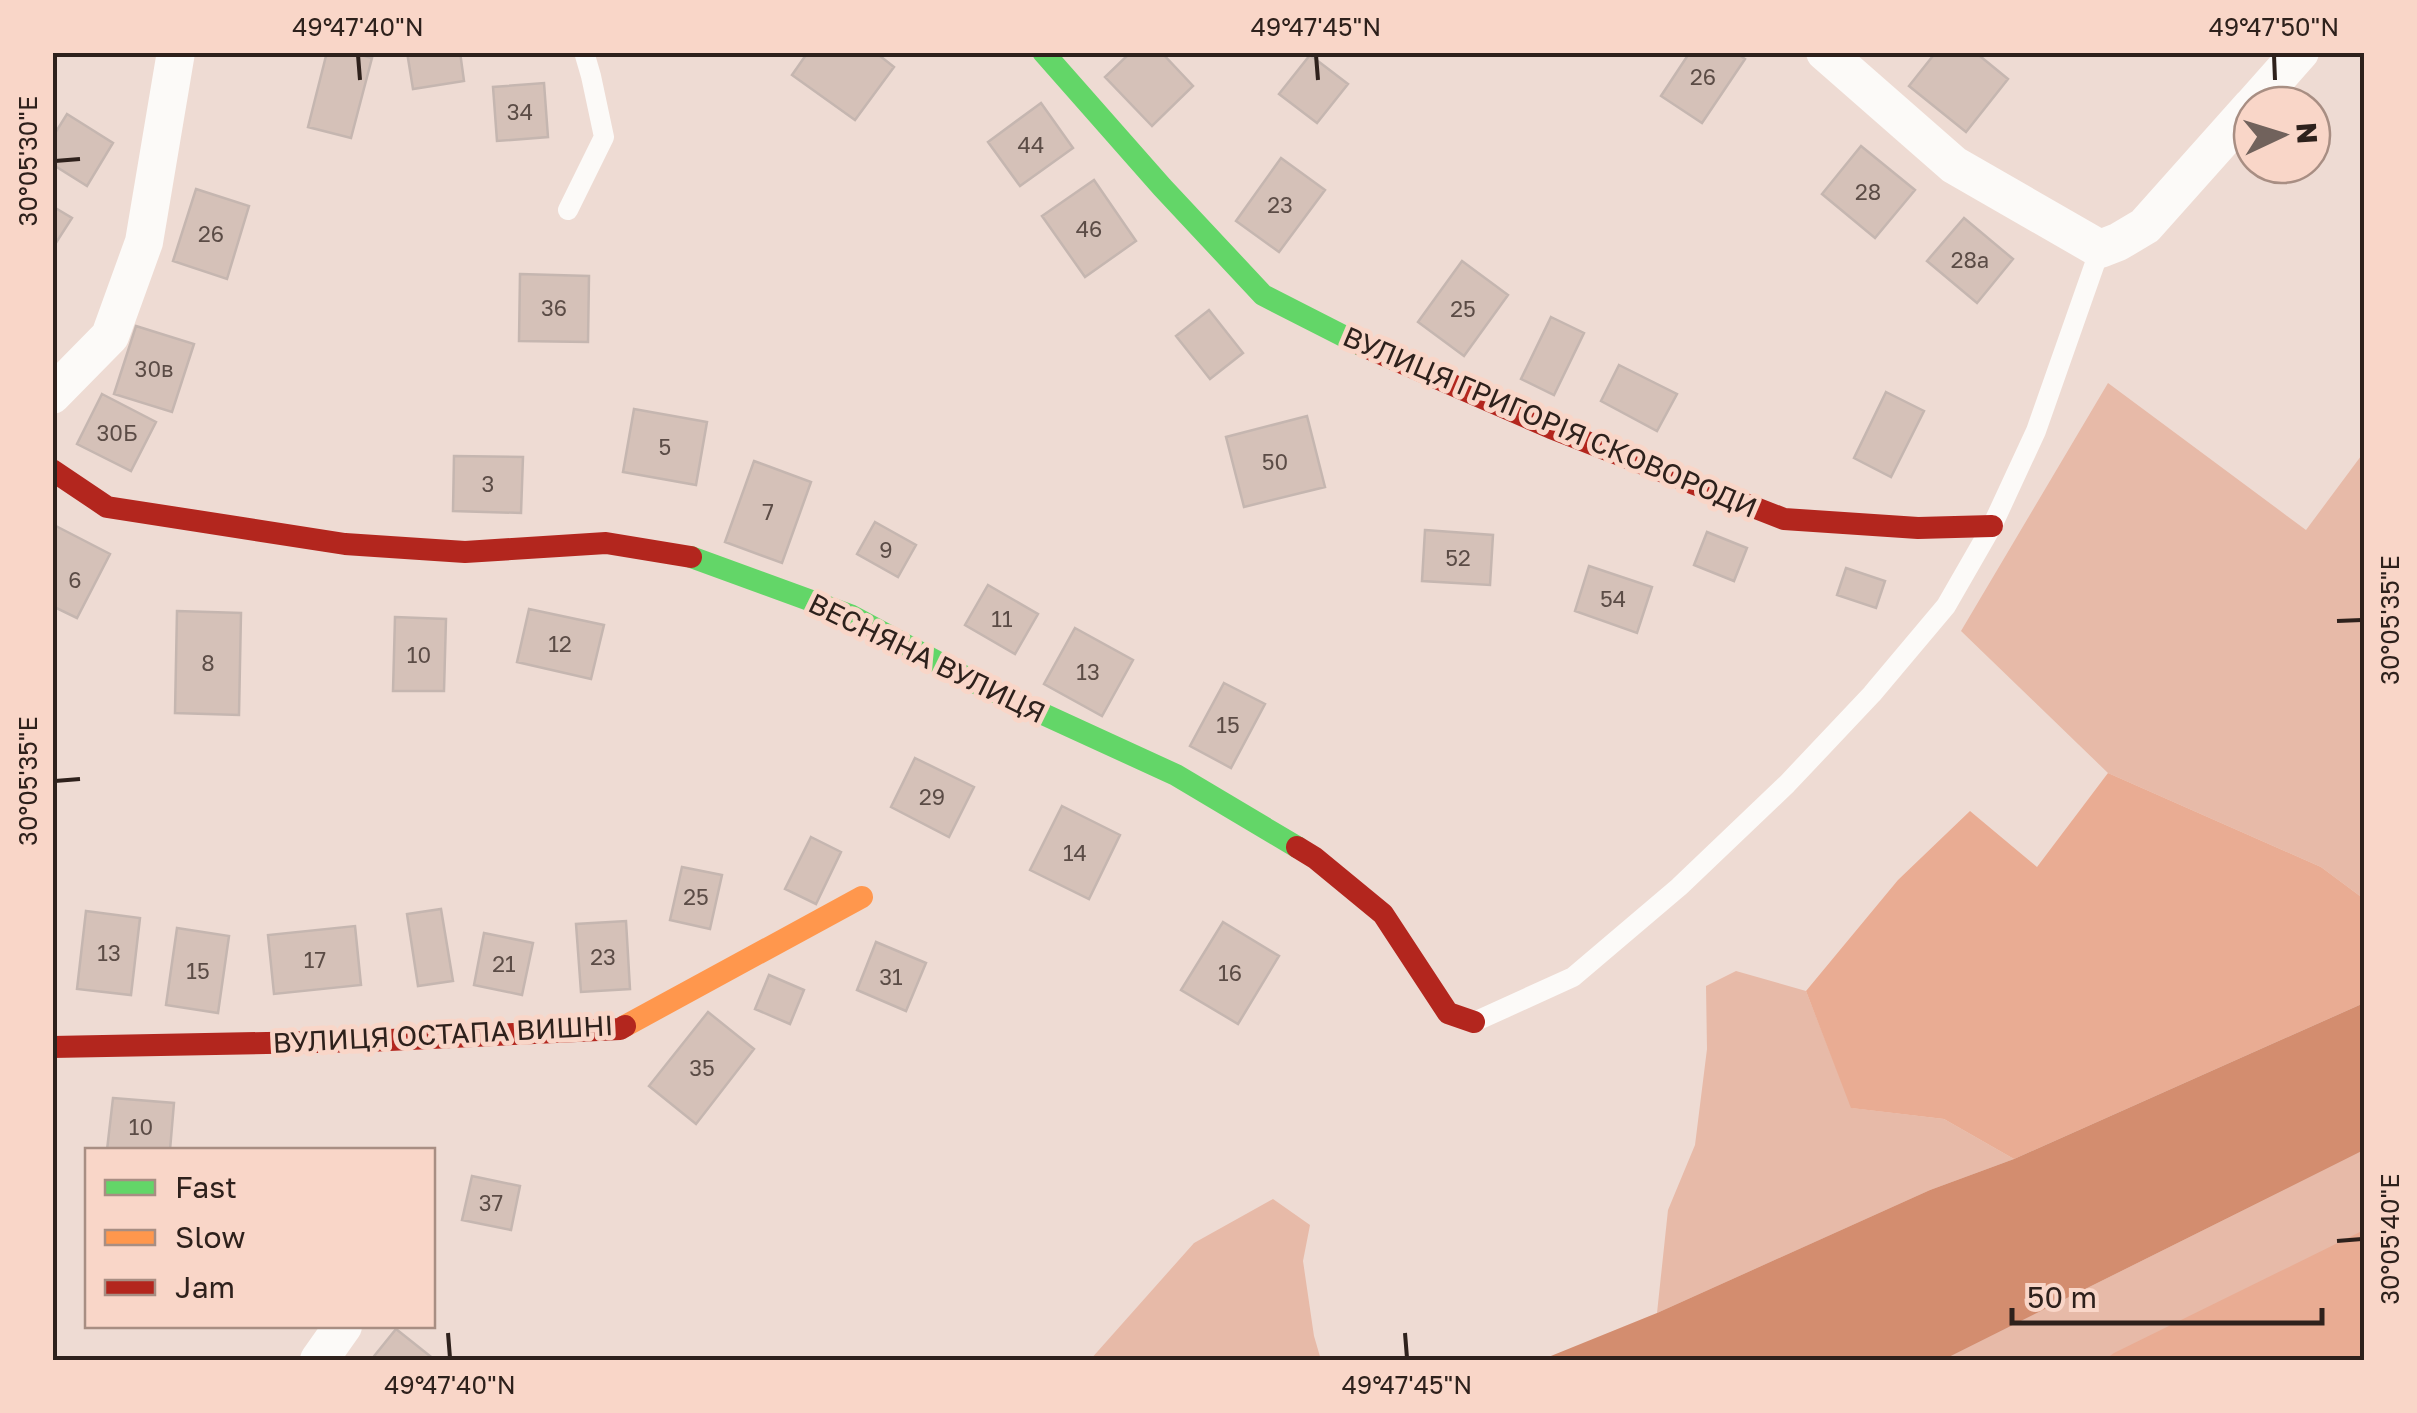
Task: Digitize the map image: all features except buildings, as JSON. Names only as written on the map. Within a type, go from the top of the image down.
[{"type":"street","points":[[52,394],[110,336],[144,242],[176,52]]},
{"type":"street","name":"ВУЛИЦЯ ГРИГОРІЯ СКОВОРОДИ","points":[[1044,52],[1263,295],[1382,356],[1551,428],[1784,519],[1918,528],[1992,526]]},
{"type":"street","points":[[1825,52],[1954,166],[2100,249],[2145,226],[2232,128]]},
{"type":"street","points":[[2270,85],[2300,52]]},
{"type":"street","name":"ВЕСНЯНА ВУЛИЦЯ","points":[[52,470],[107,506],[345,544],[465,552],[606,544],[683,554],[850,615],[980,685],[1176,775],[1316,858],[1384,914],[1448,1014],[1474,1022]]},
{"type":"street","name":"ВУЛИЦЯ ОСТАПА ВИШНІ","points":[[52,1047],[368,1041],[620,1029],[862,897]]},
{"type":"street","points":[[320,1360],[342,1328]]},
{"type":"lane","points":[[568,210],[604,136],[584,52]]},
{"type":"lane","points":[[1474,1022],[1573,977],[1693,874],[1788,784],[1872,694],[1946,606],[1992,526],[2036,431],[2100,249]]},
{"type":"shaded area","points":[[2108,383],[2306,530],[2364,452],[2364,899],[2321,867],[2108,773],[1961,631]]},
{"type":"shaded area","points":[[2108,773],[2321,867],[2364,899],[2364,1003],[2014,1159],[1944,1119],[1851,1108],[1806,991],[1898,880],[1970,811],[2037,867]]},
{"type":"shaded area","points":[[1736,971],[1806,991],[1852,1108],[1944,1119],[2014,1159],[1930,1190],[1657,1313],[1668,1210],[1695,1145],[1707,1049],[1706,986]]},
{"type":"shaded area","points":[[2364,1003],[2364,1150],[1943,1360],[1541,1360],[1657,1313],[1930,1190],[2014,1159]]},
{"type":"shaded area","points":[[2364,1150],[2364,1360],[1943,1360]]},
{"type":"shaded area","points":[[1273,1199],[1310,1225],[1303,1261],[1321,1360],[1090,1360],[1194,1243]]},
{"type":"shaded area","points":[[2364,1230],[2364,1360],[2104,1360],[2114,1353]]},
{"type":"traffic: fast","points":[[1043,52],[1263,295],[1363,346]]},
{"type":"traffic: fast","points":[[691,557],[850,615],[980,685],[1176,775],[1297,847]]},
{"type":"traffic: slow","points":[[625,1026],[862,897]]},
{"type":"traffic: jam","points":[[1363,346],[1551,428],[1784,519],[1918,528],[1992,526]]},
{"type":"traffic: jam","points":[[52,470],[107,507],[345,544],[465,552],[606,543],[691,557]]},
{"type":"traffic: jam","points":[[1297,847],[1383,914],[1448,1013],[1474,1022]]},
{"type":"traffic: jam","points":[[52,1047],[368,1041],[625,1026]]}]
